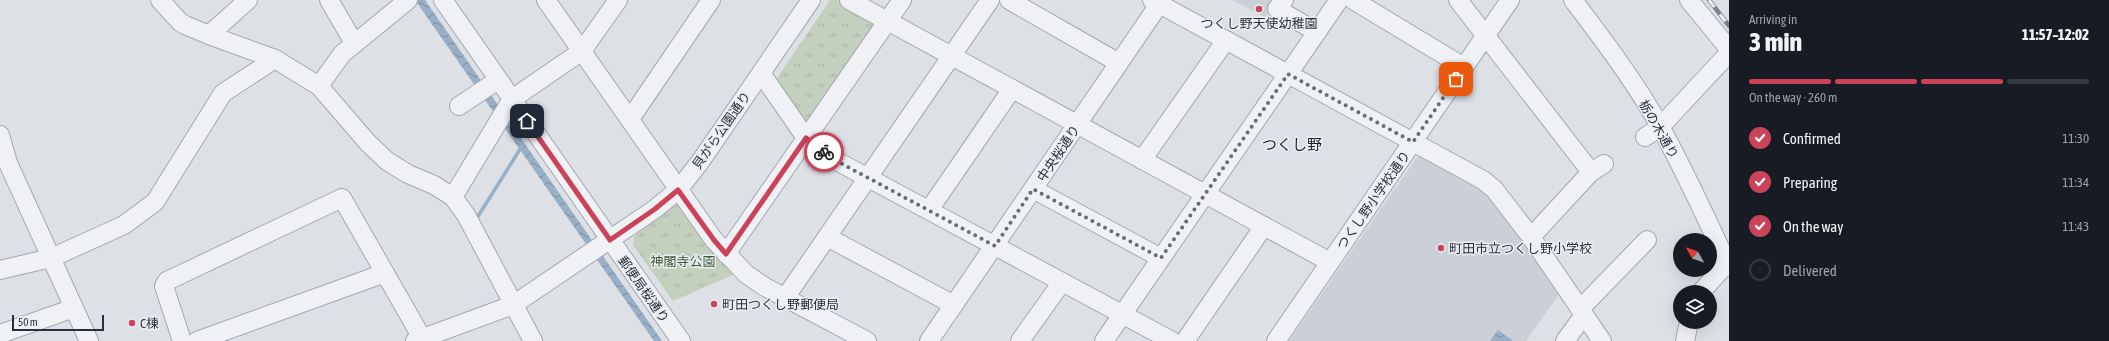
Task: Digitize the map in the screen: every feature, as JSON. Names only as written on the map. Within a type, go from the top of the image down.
[{"type":"street","points":[[160,0],[180,22],[209,35],[275,58],[318,86],[368,143],[387,161],[408,174],[434,185],[453,197],[466,215],[513,305],[534,341]]},
{"type":"street","points":[[209,35],[248,0]]},
{"type":"street","points":[[329,0],[354,43]]},
{"type":"street","points":[[318,86],[342,54],[408,0]]},
{"type":"street","name":"郵便局桜通り","points":[[443,0],[488,87],[512,99],[681,341]]},
{"type":"street","points":[[546,0],[678,190],[726,254],[746,274],[785,298],[867,341]]},
{"type":"street","points":[[453,197],[512,99],[582,51],[618,0]]},
{"type":"street","points":[[630,119],[711,0]]},
{"type":"street","name":"貝がら公園通り","points":[[418,340],[513,305],[655,209],[678,190],[700,162],[811,0]]},
{"type":"street","points":[[849,0],[1330,262]]},
{"type":"street","points":[[726,254],[902,0]]},
{"type":"street","points":[[785,298],[990,0]]},
{"type":"street","points":[[1009,0],[1119,63]]},
{"type":"street","points":[[1284,0],[1277,9],[1317,32]]},
{"type":"street","points":[[1104,341],[1339,0]]},
{"type":"street","points":[[1354,0],[1464,67]]},
{"type":"street","points":[[1458,0],[1598,168],[1531,237]]},
{"type":"street","name":"つくし野小学校通り","points":[[1276,341],[1510,0]]},
{"type":"street","name":"栃の木通り","points":[[1573,0],[1619,63],[1660,127],[1692,188],[1728,264]]},
{"type":"street","points":[[1689,0],[1729,49]]},
{"type":"street","points":[[1158,1],[1226,40],[1483,180],[1494,189],[1531,237],[1602,341]]},
{"type":"street","name":"中央桜通り","points":[[930,341],[1119,63],[1158,1]]},
{"type":"street","points":[[1142,160],[1226,40]]},
{"type":"street","points":[[1645,138],[1660,127],[1729,53]]},
{"type":"street","points":[[0,270],[51,258],[124,226],[155,202],[223,93],[275,58]]},
{"type":"street","points":[[761,73],[806,138],[833,159],[1172,341]]},
{"type":"street","points":[[459,106],[488,87]]},
{"type":"street","points":[[929,210],[1012,89]]},
{"type":"street","points":[[0,135],[4,163],[51,258],[89,341]]},
{"type":"street","points":[[1033,189],[1161,258]]},
{"type":"street","points":[[182,341],[164,286],[167,281],[342,198],[385,273],[418,340]]},
{"type":"street","points":[[1185,341],[1264,226]]},
{"type":"street","points":[[827,237],[954,305]]},
{"type":"street","points":[[1565,341],[1582,312],[1647,240]]},
{"type":"street","points":[[1708,285],[1728,264]]},
{"type":"street","points":[[197,341],[385,273]]},
{"type":"street","points":[[1020,341],[1062,282]]},
{"type":"street","points":[[0,334],[74,308]]},
{"type":"street","points":[[1685,341],[1688,329]]},
{"type":"shaded area","name":"つくし野天使幼稚園","points":[[1232,0],[1276,0],[1265,17]]},
{"type":"shaded area","name":"町田市立つくし野小学校","points":[[1422,155],[1478,185],[1498,203],[1560,293],[1526,341],[1289,341],[1417,157]]},
{"type":"green space","points":[[830,0],[837,0],[878,23],[807,127],[775,81]]},
{"type":"green space","name":"神閣寺公園","points":[[675,205],[681,205],[737,273],[673,301],[633,245],[634,236]]},
{"type":"water","points":[[415,0],[425,0],[662,341],[654,341]]},
{"type":"water","points":[[1498,330],[1512,340],[1512,341],[1490,341]]},
{"type":"waterway","points":[[477,218],[522,146]]},
{"type":"railway","points":[[1709,0],[1729,26]]},
{"type":"way so far","points":[[824,152],[833,159],[995,246],[1033,189],[1161,258],[1288,74],[1413,142],[1456,79]]},
{"type":"place","name":"つくし野天使幼稚園","points":[[1259,9]]},
{"type":"place","name":"町田市立つくし野小学校","points":[[1441,248]]},
{"type":"place","name":"町田つくし野郵便局","points":[[714,304]]},
{"type":"place","name":"C棟","points":[[132,323]]},
{"type":"district","name":"つくし野","points":[[1292,145]]},
{"type":"route","points":[[527,121],[610,240],[655,209],[678,190],[726,254],[806,138],[824,152]]}]
